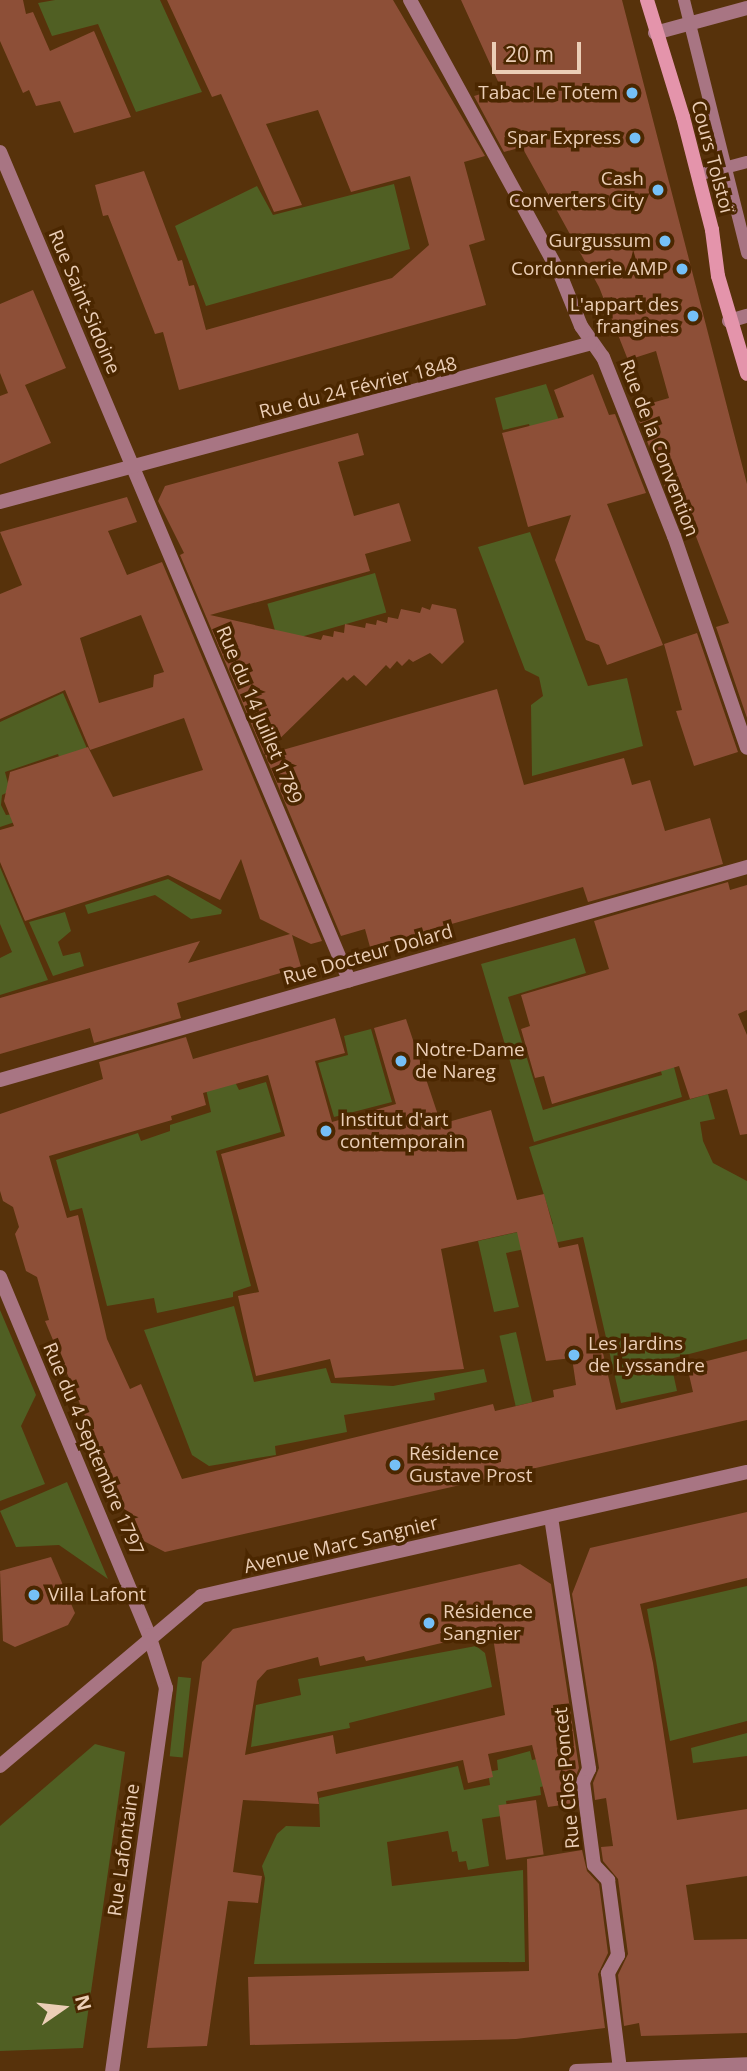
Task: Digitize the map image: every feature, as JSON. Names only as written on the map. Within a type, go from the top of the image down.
[{"type":"main road","name":"Cours Tolstoï","points":[[647,0],[698,174],[729,321],[747,374]]},
{"type":"street","name":"Rue de la Convention","points":[[410,0],[507,175],[592,343],[603,357],[674,536],[747,748]]},
{"type":"street","points":[[655,33],[747,8]]},
{"type":"street","name":"Rue Saint-Sidoine","points":[[0,152],[133,466]]},
{"type":"street","points":[[729,321],[747,316]]},
{"type":"street","name":"Rue du 24 Février 1848","points":[[0,502],[592,343]]},
{"type":"street","name":"Rue du 14 Juillet 1789","points":[[133,466],[349,979]]},
{"type":"street","name":"Rue Docteur Dolard","points":[[0,1080],[747,867]]},
{"type":"street","name":"Rue du 4 Septembre 1797","points":[[0,1277],[149,1635]]},
{"type":"street","name":"Avenue Marc Sangnier","points":[[0,1766],[149,1635],[201,1596],[747,1472]]},
{"type":"street","name":"Rue Clos Poncet","points":[[551,1517],[589,1769],[583,1782],[594,1865],[608,1880],[618,1955],[608,1973],[620,2070]]},
{"type":"street","name":"Rue Lafontaine","points":[[112,2071],[166,1688],[149,1635]]},
{"type":"street","points":[[576,2071],[747,2064]]},
{"type":"lane","points":[[684,0],[747,253]]},
{"type":"lane","points":[[698,174],[747,162]]},
{"type":"green space","points":[[55,0],[160,0],[202,92],[136,112],[98,24],[52,36],[38,3]]},
{"type":"green space","points":[[394,184],[410,249],[206,306],[175,226],[257,186],[273,215]]},
{"type":"green space","points":[[546,384],[569,449],[548,496],[529,424],[503,430],[495,398]]},
{"type":"green space","points":[[530,532],[588,686],[627,678],[643,746],[532,776],[531,705],[543,696],[539,677],[525,670],[478,547]]},
{"type":"green space","points":[[375,573],[386,612],[279,643],[267,604]]},
{"type":"green space","points":[[63,693],[92,760],[64,770],[58,754],[5,772],[10,791],[2,795],[1,805],[6,815],[16,814],[18,821],[0,827],[0,722]]},
{"type":"green space","points":[[0,867],[48,980],[0,995],[0,958],[12,952],[0,924]]},
{"type":"green space","points":[[168,879],[222,910],[221,914],[191,919],[155,895],[88,914],[85,905]]},
{"type":"green space","points":[[65,912],[71,931],[58,942],[63,956],[80,952],[84,966],[53,976],[29,922]]},
{"type":"green space","points":[[575,938],[586,973],[508,997],[543,1110],[662,1075],[647,1022],[652,985],[682,1097],[534,1142],[481,964]]},
{"type":"green space","points":[[371,1029],[392,1102],[334,1117],[318,1063],[348,1055],[344,1036]]},
{"type":"green space","points":[[231,1074],[239,1090],[266,1082],[281,1132],[216,1151],[251,1286],[233,1292],[233,1297],[157,1313],[154,1298],[107,1306],[82,1208],[70,1211],[56,1160],[138,1133],[141,1141],[170,1131],[170,1125],[211,1112],[204,1080]]},
{"type":"green space","points":[[708,1094],[715,1119],[700,1122],[703,1141],[713,1163],[747,1181],[747,1339],[670,1359],[677,1391],[621,1403],[583,1237],[506,1253],[519,1307],[494,1312],[478,1241],[553,1224],[529,1147]]},
{"type":"green space","points":[[234,1306],[254,1382],[326,1368],[331,1383],[393,1386],[484,1369],[487,1382],[434,1393],[435,1400],[344,1415],[347,1432],[275,1446],[276,1455],[209,1466],[192,1455],[144,1330]]},
{"type":"green space","points":[[0,1310],[36,1395],[21,1426],[45,1484],[0,1501]]},
{"type":"green space","points":[[516,1332],[532,1402],[516,1406],[499,1336]]},
{"type":"green space","points":[[67,1482],[108,1579],[59,1545],[16,1547],[0,1511]]},
{"type":"green space","points":[[747,1586],[747,1721],[670,1741],[647,1609]]},
{"type":"green space","points":[[476,1646],[485,1653],[492,1687],[349,1723],[350,1728],[251,1747],[256,1705],[301,1695],[298,1679]]},
{"type":"green space","points":[[178,1677],[191,1678],[183,1758],[170,1756]]},
{"type":"green space","points":[[747,1733],[747,1756],[693,1763],[691,1748]]},
{"type":"green space","points":[[95,1744],[125,1752],[83,2048],[0,2051],[0,1826]]},
{"type":"green space","points":[[530,1751],[532,1760],[559,1755],[571,1781],[540,1787],[541,1795],[506,1801],[508,1815],[482,1819],[489,1866],[468,1870],[466,1861],[459,1862],[457,1851],[452,1852],[448,1831],[387,1842],[392,1886],[523,1870],[525,1962],[254,1964],[265,1878],[262,1866],[277,1834],[286,1826],[320,1827],[319,1798],[458,1766],[464,1790],[490,1785],[488,1772],[498,1770],[497,1760]]},
{"type":"building","points":[[0,0],[23,0],[26,14],[33,12],[50,51],[94,31],[131,117],[74,133],[60,101],[36,106],[29,90],[23,93],[0,41]]},
{"type":"building","points":[[167,0],[393,0],[485,156],[464,162],[485,240],[469,245],[486,305],[179,390],[163,332],[155,334],[108,215],[103,216],[95,185],[144,171],[178,261],[182,260],[189,286],[194,285],[206,330],[392,278],[429,245],[410,176],[351,192],[318,110],[266,124],[302,205],[274,212],[221,94],[212,97]]},
{"type":"building","points":[[461,0],[622,0],[747,484],[747,718],[716,627],[729,623],[676,484],[665,487],[634,408],[669,398],[656,351],[628,360],[599,287],[522,147],[504,152],[474,96],[501,88]]},
{"type":"building","points":[[33,290],[66,368],[25,385],[51,443],[0,464],[0,396],[8,393],[0,373],[0,304]]},
{"type":"building","points":[[593,374],[609,415],[615,414],[646,493],[607,504],[663,645],[607,665],[599,645],[586,640],[555,560],[571,515],[528,527],[502,433],[564,417],[554,390]]},
{"type":"building","points":[[358,433],[364,455],[338,462],[354,516],[399,503],[411,541],[365,554],[370,571],[210,615],[321,640],[323,635],[333,637],[334,631],[344,633],[345,624],[365,628],[366,623],[376,625],[377,620],[387,623],[388,617],[398,619],[401,609],[420,613],[422,607],[430,610],[432,604],[456,609],[464,642],[442,664],[430,653],[413,662],[409,659],[402,666],[397,661],[390,669],[386,665],[366,686],[354,675],[347,681],[343,677],[264,754],[180,555],[184,553],[158,501],[165,486]]},
{"type":"building","points":[[127,497],[137,522],[108,531],[127,575],[162,562],[322,941],[311,944],[292,935],[301,967],[177,1003],[181,1018],[94,1043],[90,1028],[0,1054],[0,998],[200,941],[188,963],[290,934],[260,919],[241,859],[220,900],[168,875],[25,921],[0,862],[0,830],[14,826],[4,801],[10,772],[88,747],[113,797],[203,770],[184,718],[90,750],[65,690],[0,719],[0,594],[22,585],[0,532]],"holes":[[[141,615],[164,672],[154,675],[153,687],[99,703],[80,638]]]},
{"type":"building","points":[[697,633],[738,752],[694,766],[676,711],[682,710],[664,644]]},
{"type":"building","points":[[497,689],[524,785],[624,758],[632,785],[650,780],[665,831],[710,818],[723,864],[588,902],[583,887],[370,947],[365,929],[341,936],[265,755]]},
{"type":"building","points":[[728,882],[730,890],[747,885],[747,1010],[738,1014],[747,1035],[747,1134],[740,1135],[727,1089],[690,1099],[679,1066],[552,1104],[544,1076],[535,1078],[521,1029],[530,1026],[521,995],[609,969],[594,921]]},
{"type":"building","points":[[335,1018],[345,1053],[315,1061],[332,1122],[396,1104],[374,1028],[406,1019],[441,1124],[491,1110],[517,1200],[544,1194],[559,1248],[578,1244],[616,1410],[693,1392],[687,1366],[747,1351],[747,1420],[165,1552],[136,1537],[45,1321],[49,1320],[37,1277],[26,1271],[15,1234],[19,1227],[13,1207],[3,1201],[0,1191],[0,1114],[103,1079],[99,1062],[186,1037],[193,1059]],"holes":[[[268,1075],[285,1136],[221,1154],[259,1292],[238,1296],[256,1376],[330,1359],[335,1378],[464,1369],[441,1249],[517,1232],[546,1361],[572,1358],[576,1385],[553,1390],[554,1397],[495,1411],[493,1404],[182,1479],[141,1384],[130,1389],[107,1339],[78,1215],[67,1218],[49,1156],[172,1120],[171,1116],[206,1105],[203,1093]]]},
{"type":"building","points":[[747,1512],[747,1578],[640,1604],[653,1663],[677,1820],[747,1809],[747,1876],[686,1885],[694,1940],[747,1939],[747,2033],[641,2036],[639,2023],[624,2026],[618,1975],[628,1954],[618,1879],[603,1861],[601,1847],[613,1846],[606,1798],[595,1800],[593,1783],[599,1768],[572,1594],[590,1548]]},
{"type":"building","name":"Villa Lafont","points":[[51,1557],[75,1613],[68,1625],[15,1647],[3,1641],[0,1571]]},
{"type":"building","points":[[520,1564],[551,1584],[579,1768],[573,1783],[576,1803],[548,1807],[532,1745],[488,1754],[493,1777],[468,1783],[463,1760],[317,1792],[319,1804],[243,1800],[233,1872],[262,1876],[258,1903],[228,1901],[207,2046],[147,2048],[202,1662],[233,1629]],"holes":[[[492,1631],[505,1715],[336,1754],[333,1735],[245,1755],[257,1681],[267,1670],[318,1657],[320,1666],[364,1656],[366,1661]]]},
{"type":"building","points":[[536,1800],[544,1854],[506,1860],[498,1805]]},
{"type":"building","points":[[582,1850],[587,1871],[599,1884],[608,1953],[598,1974],[605,2028],[516,2039],[250,2045],[248,1977],[529,1971],[527,1859]]},
{"type":"place","name":"Tabac Le Totem","points":[[632,93]]},
{"type":"place","name":"Spar Express","points":[[635,138]]},
{"type":"place","name":"Cash Converters City","points":[[658,190]]},
{"type":"place","name":"Gurgussum","points":[[665,241]]},
{"type":"place","name":"Cordonnerie AMP","points":[[682,269]]},
{"type":"place","name":"L'appart des frangines","points":[[693,316]]},
{"type":"place","name":"Notre-Dame de Nareg","points":[[401,1061]]},
{"type":"place","name":"Institut d'art contemporain","points":[[326,1131]]},
{"type":"place","name":"Les Jardins de Lyssandre","points":[[574,1355]]},
{"type":"place","name":"Résidence Gustave Prost","points":[[395,1465]]},
{"type":"place","name":"Villa Lafont","points":[[34,1595]]},
{"type":"place","name":"Résidence Sangnier","points":[[429,1623]]}]
